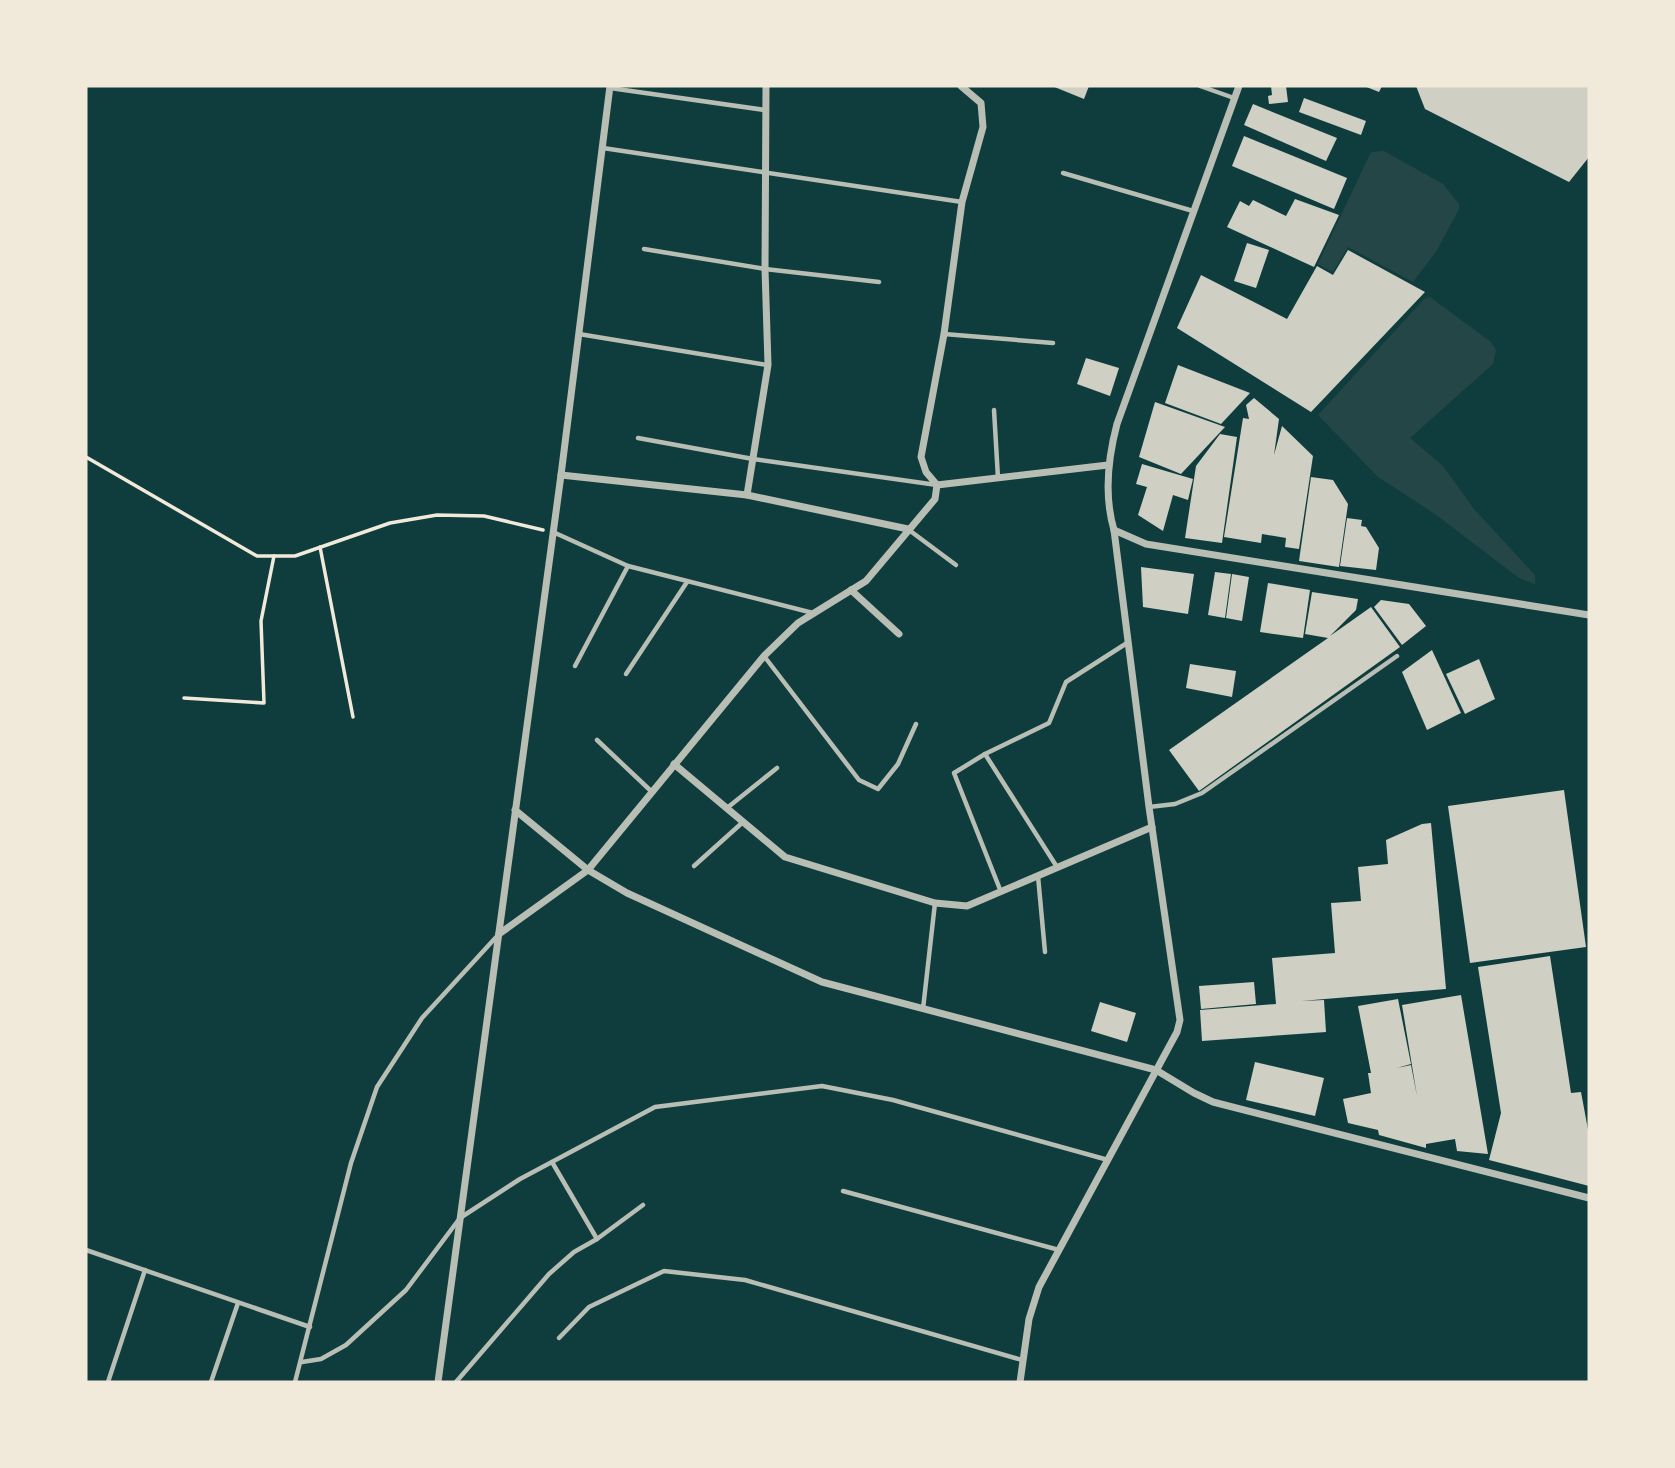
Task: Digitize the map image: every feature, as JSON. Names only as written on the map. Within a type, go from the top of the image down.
[{"type":"street","points":[[747,495],[768,365],[765,269],[766,86]]},
{"type":"street","points":[[499,934],[588,870],[764,656],[798,623],[866,580],[935,499],[937,485],[926,472],[921,457],[944,334],[962,202],[983,127],[981,103],[961,86]]},
{"type":"street","points":[[1020,1382],[1029,1320],[1039,1287],[1177,1032],[1180,1020],[1149,807],[1114,530],[1109,513],[1108,465],[1117,424],[1239,86]]},
{"type":"street","points":[[438,1382],[561,475],[610,87]]},
{"type":"street","points":[[937,485],[1108,465]]},
{"type":"street","points":[[561,475],[747,495],[908,529]]},
{"type":"street","points":[[1114,530],[1146,544],[1589,615]]},
{"type":"street","points":[[851,590],[899,634]]},
{"type":"street","points":[[674,764],[785,857],[935,903],[967,906],[1152,827]]},
{"type":"street","points":[[515,810],[588,870],[626,893],[822,982],[1156,1070],[1213,1102],[1589,1198]]},
{"type":"lane","points":[[1200,86],[1234,98]]},
{"type":"lane","points":[[610,87],[765,110]]},
{"type":"lane","points":[[602,148],[962,202]]},
{"type":"lane","points":[[1063,173],[1194,212]]},
{"type":"lane","points":[[644,249],[765,269],[879,282]]},
{"type":"lane","points":[[579,334],[768,365]]},
{"type":"lane","points":[[944,334],[1053,343]]},
{"type":"lane","points":[[994,410],[998,478]]},
{"type":"lane","points":[[638,438],[753,459],[937,485]]},
{"type":"lane","points":[[908,529],[956,565]]},
{"type":"lane","points":[[553,532],[628,566],[814,613]]},
{"type":"lane","points":[[575,666],[628,566]]},
{"type":"lane","points":[[626,674],[687,581]]},
{"type":"lane","points":[[1002,892],[954,773],[985,754],[1049,723],[1066,682],[1127,643]]},
{"type":"lane","points":[[764,656],[859,780],[878,789],[898,764],[916,724]]},
{"type":"lane","points":[[1149,807],[1175,804],[1202,793],[1397,656]]},
{"type":"lane","points":[[597,740],[651,791]]},
{"type":"lane","points":[[985,754],[1057,867]]},
{"type":"lane","points":[[727,808],[777,768]]},
{"type":"lane","points":[[694,866],[744,822]]},
{"type":"lane","points":[[1038,876],[1045,952]]},
{"type":"lane","points":[[923,1009],[935,903]]},
{"type":"lane","points":[[295,1382],[351,1163],[377,1087],[422,1018],[499,934]]},
{"type":"lane","points":[[302,1362],[321,1359],[346,1345],[366,1327],[406,1290],[460,1218],[520,1179],[655,1107],[822,1086],[893,1100],[1108,1160]]},
{"type":"lane","points":[[552,1161],[597,1239]]},
{"type":"lane","points":[[843,1191],[1059,1250]]},
{"type":"lane","points":[[456,1382],[549,1274],[574,1252],[597,1239],[643,1205]]},
{"type":"lane","points":[[86,1250],[310,1327]]},
{"type":"lane","points":[[108,1382],[145,1270]]},
{"type":"lane","points":[[559,1338],[589,1307],[664,1271],[746,1280],[1022,1360]]},
{"type":"lane","points":[[211,1382],[238,1303]]},
{"type":"path","points":[[86,457],[257,556],[295,556],[390,523],[437,515],[484,516],[553,532]]},
{"type":"path","points":[[320,547],[353,717]]},
{"type":"path","points":[[184,698],[264,703],[261,621],[274,556]]},
{"type":"shaded area","points":[[1384,151],[1443,184],[1459,204],[1459,209],[1437,250],[1413,282],[1348,247],[1333,272],[1318,264],[1371,152]]},
{"type":"shaded area","points":[[1430,297],[1491,342],[1496,350],[1493,364],[1410,438],[1443,466],[1474,509],[1535,575],[1535,584],[1519,578],[1435,514],[1378,477],[1318,415],[1424,299]]},
{"type":"building","points":[[1052,86],[1089,86],[1084,99]]},
{"type":"building","points":[[1271,86],[1286,86],[1288,102],[1269,104]]},
{"type":"building","points":[[1364,86],[1382,86],[1379,92]]},
{"type":"building","points":[[1416,86],[1589,86],[1589,157],[1569,182],[1425,109]]},
{"type":"building","points":[[1304,98],[1366,121],[1361,135],[1299,112]]},
{"type":"building","points":[[1253,104],[1337,138],[1326,161],[1244,125]]},
{"type":"building","points":[[1244,136],[1347,178],[1334,209],[1232,166]]},
{"type":"building","points":[[1295,199],[1339,215],[1314,267],[1227,227],[1240,201],[1249,206],[1253,200],[1286,216]]},
{"type":"building","points":[[1247,243],[1269,250],[1256,288],[1234,281]]},
{"type":"building","points":[[1348,250],[1425,292],[1311,412],[1177,328],[1201,275],[1287,319],[1317,266],[1333,275]]},
{"type":"building","points":[[1086,358],[1119,368],[1110,396],[1077,384]]},
{"type":"building","points":[[1178,365],[1250,393],[1221,424],[1165,403]]},
{"type":"building","points":[[1254,398],[1279,419],[1274,455],[1282,426],[1313,456],[1299,549],[1285,547],[1286,538],[1262,534],[1261,543],[1224,537],[1243,418],[1249,419],[1246,405]]},
{"type":"building","points":[[1155,402],[1225,427],[1181,474],[1139,457]]},
{"type":"building","points":[[1220,434],[1237,437],[1222,543],[1185,538],[1196,466]]},
{"type":"building","points":[[1142,464],[1193,479],[1188,500],[1173,495],[1163,531],[1138,515],[1147,487],[1136,484]]},
{"type":"building","points":[[1311,477],[1333,480],[1348,504],[1339,567],[1299,561]]},
{"type":"building","points":[[1347,518],[1362,520],[1361,526],[1366,527],[1379,548],[1376,570],[1340,566]]},
{"type":"building","points":[[1141,567],[1194,574],[1188,614],[1143,607]]},
{"type":"building","points":[[1215,572],[1231,574],[1225,618],[1208,615]]},
{"type":"building","points":[[1232,574],[1249,577],[1242,621],[1226,618]]},
{"type":"building","points":[[1268,583],[1310,590],[1303,638],[1260,632]]},
{"type":"building","points":[[1312,592],[1358,599],[1356,610],[1330,636],[1371,607],[1400,647],[1199,791],[1169,750],[1328,638],[1305,634]]},
{"type":"building","points":[[1381,600],[1409,604],[1426,626],[1402,645],[1374,607]]},
{"type":"building","points":[[1432,650],[1461,713],[1427,730],[1402,672]]},
{"type":"building","points":[[1479,659],[1495,699],[1465,714],[1446,674]]},
{"type":"building","points":[[1190,664],[1236,671],[1232,697],[1186,688]]},
{"type":"building","points":[[1564,790],[1586,947],[1470,963],[1448,806]]},
{"type":"building","points":[[1431,823],[1446,989],[1301,1001],[1324,1000],[1326,1032],[1202,1041],[1200,1010],[1276,1004],[1272,958],[1335,953],[1331,903],[1361,901],[1358,867],[1388,864],[1386,840],[1422,824]]},
{"type":"building","points":[[1550,956],[1571,1093],[1581,1092],[1589,1135],[1589,1186],[1489,1160],[1501,1113],[1478,967]]},
{"type":"building","points":[[1254,982],[1256,1004],[1201,1009],[1199,986]]},
{"type":"building","points":[[1461,995],[1488,1154],[1457,1151],[1455,1139],[1426,1144],[1426,1148],[1379,1135],[1378,1130],[1348,1123],[1343,1099],[1371,1093],[1368,1073],[1371,1073],[1358,1006],[1398,999],[1411,1064],[1397,1068],[1411,1065],[1417,1096],[1402,1005]]},
{"type":"building","points":[[1100,1002],[1136,1013],[1127,1042],[1091,1031]]},
{"type":"building","points":[[1255,1062],[1324,1078],[1315,1116],[1246,1100]]}]
